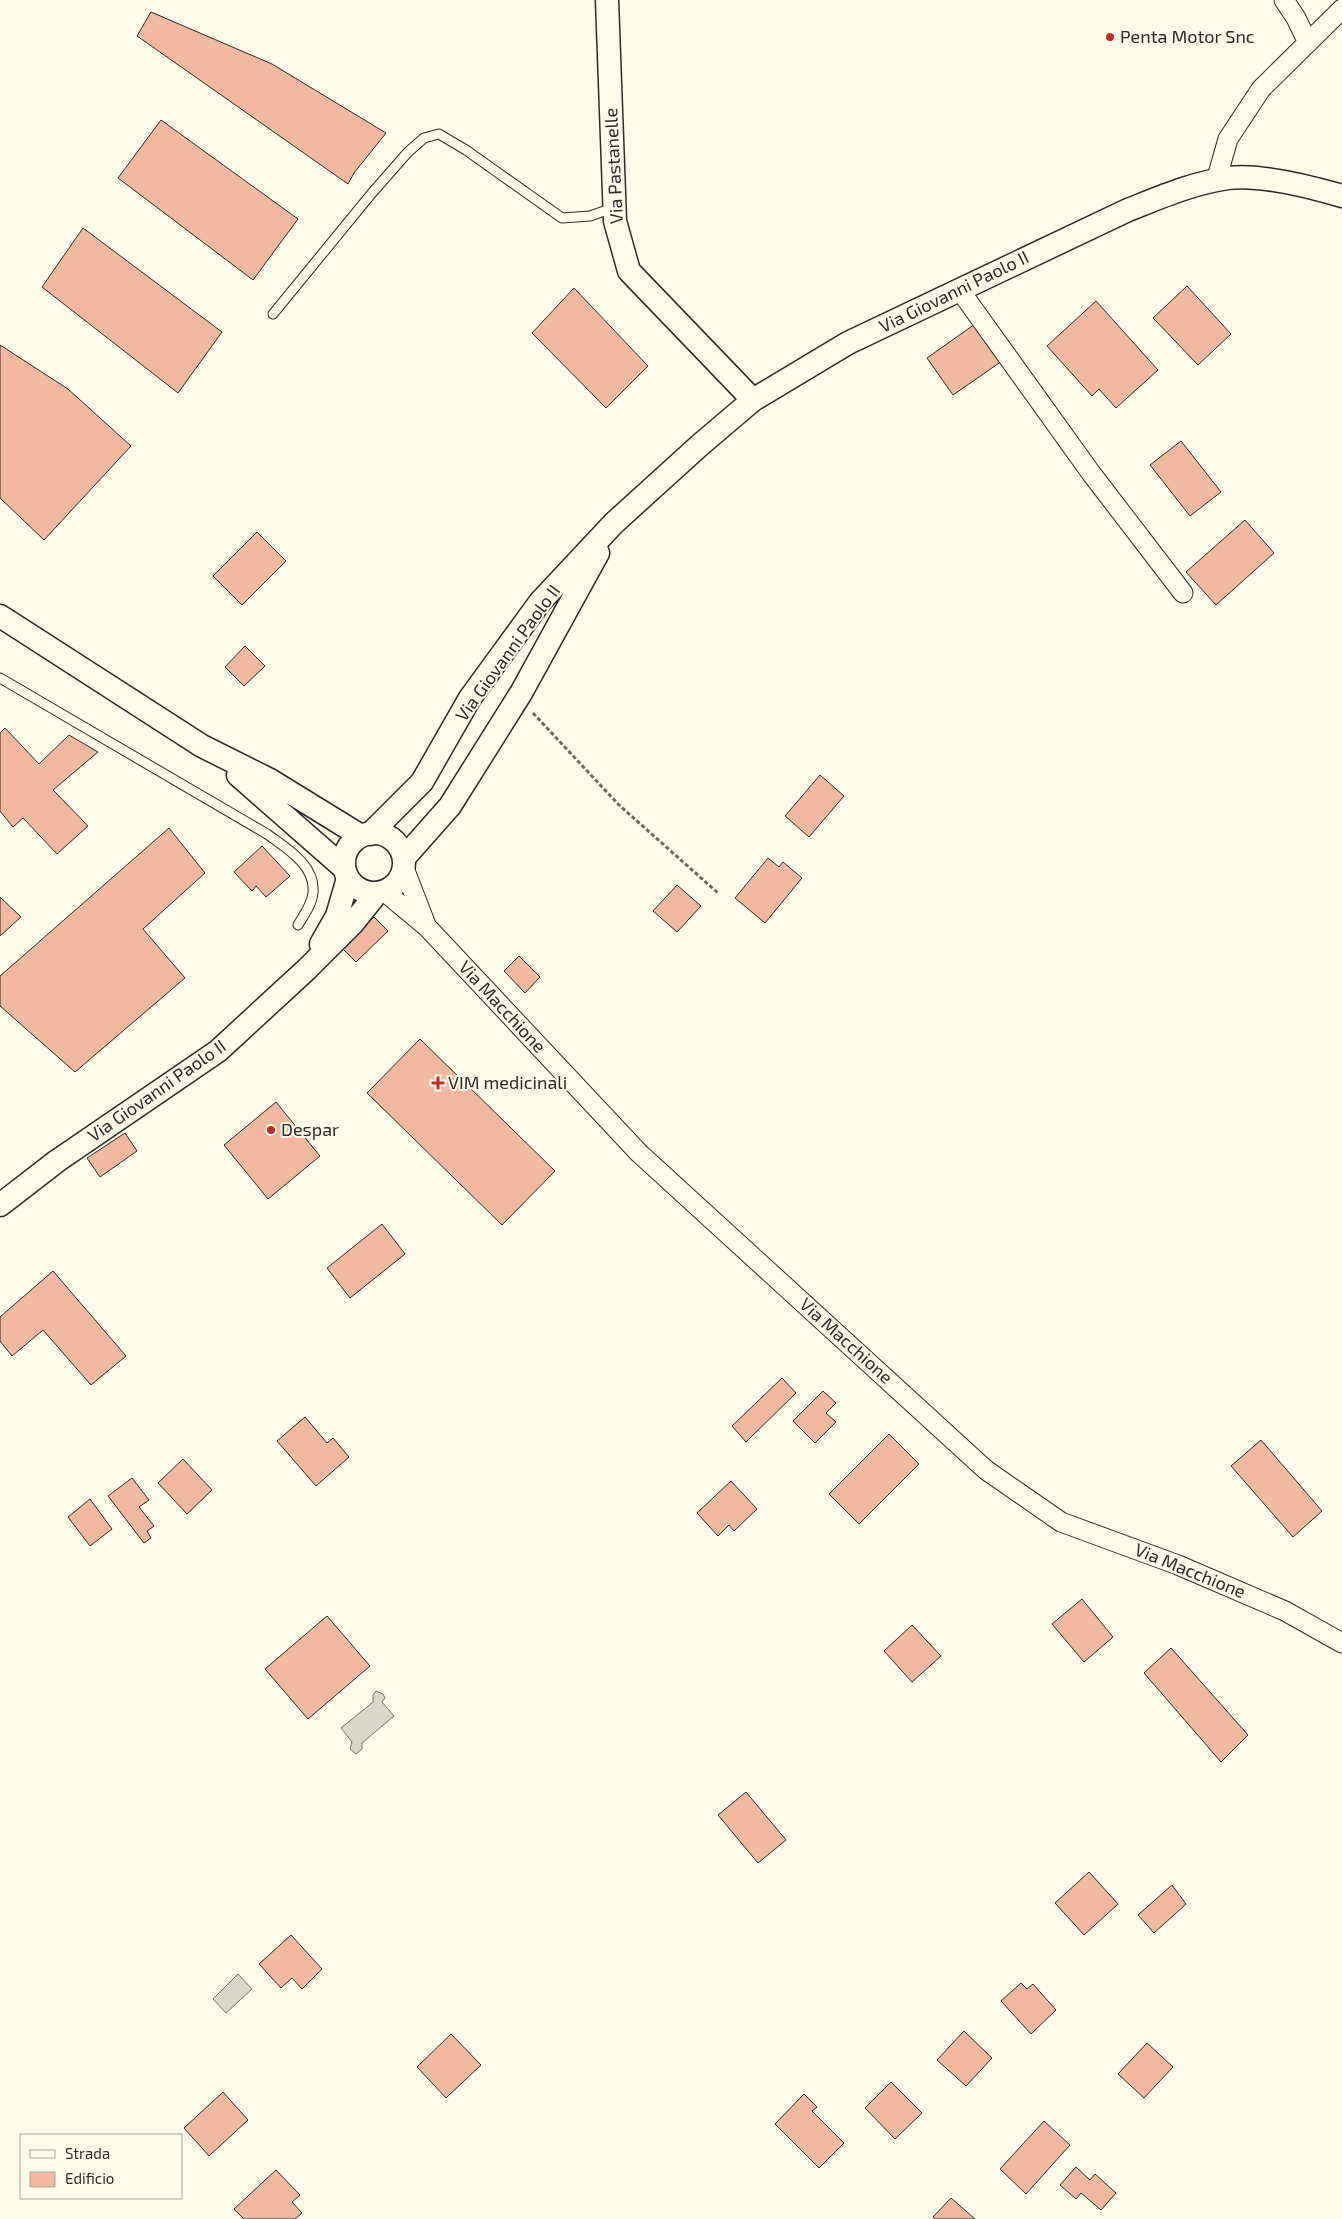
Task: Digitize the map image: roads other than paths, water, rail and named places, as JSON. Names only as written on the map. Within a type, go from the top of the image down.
[{"type":"street","name":"Via Pastanelle","points":[[606,0],[615,221],[629,271],[753,400]]},
{"type":"street","points":[[1284,0],[1308,43]]},
{"type":"street","points":[[1216,181],[1228,139],[1261,89],[1342,9]]},
{"type":"street","name":"Via Giovanni Paolo II","points":[[366,835],[422,782],[470,698],[540,602],[614,523],[753,400],[848,343],[1128,210],[1174,191],[1229,178],[1274,180],[1342,196]]},
{"type":"street","points":[[959,289],[1091,473],[1183,593]]},
{"type":"street","name":"Via Giovanni Paolo II","points":[[404,863],[450,806],[517,699],[614,523]]},
{"type":"street","points":[[0,616],[202,746],[270,780],[366,835],[388,836],[401,850],[404,863],[398,882],[381,893],[360,890],[346,873],[266,798],[202,746]]},
{"type":"street","points":[[306,969],[337,916],[346,873],[347,849],[366,835]]},
{"type":"street","name":"Via Macchione","points":[[404,863],[428,928]]},
{"type":"street","name":"Via Giovanni Paolo II","points":[[0,1205],[57,1161],[218,1051],[306,969],[381,893]]},
{"type":"street","name":"Via Macchione","points":[[381,893],[428,928],[639,1153],[986,1470],[1061,1522],[1178,1565],[1285,1611],[1342,1644]]},
{"type":"lane","points":[[273,314],[372,193],[424,138],[439,134],[466,150],[562,218],[590,216],[614,207]]},
{"type":"lane","points":[[0,678],[267,834],[299,858],[308,872],[313,892],[308,908],[298,925]]},
{"type":"place","name":"Penta Motor Snc","points":[[1110,37]]},
{"type":"place","name":"VIM medicinali","points":[[438,1083]]},
{"type":"place","name":"Despar","points":[[271,1130]]}]
